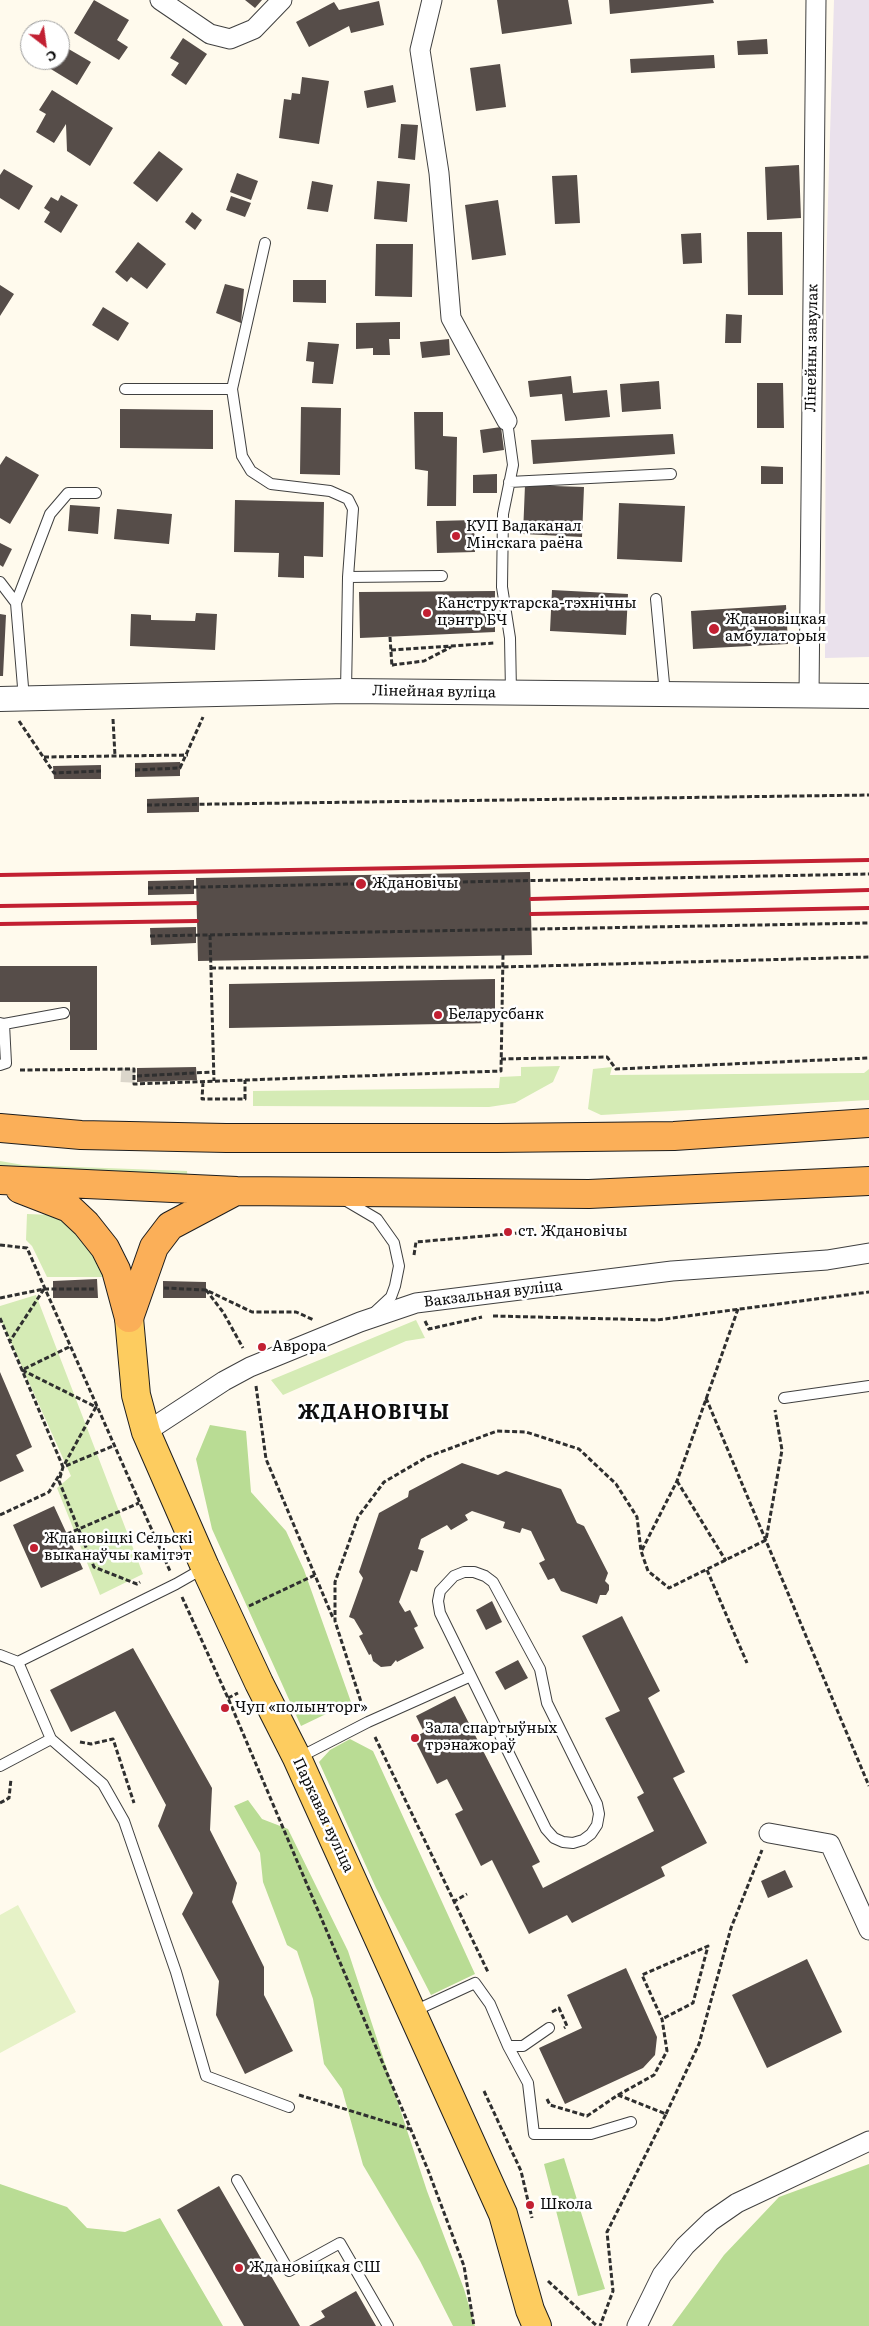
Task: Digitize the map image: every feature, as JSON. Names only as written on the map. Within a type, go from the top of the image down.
[{"type":"highway","points":[[0,1128],[81,1135],[497,1138],[674,1136],[869,1123]]},
{"type":"highway","points":[[0,1181],[237,1191],[589,1194],[869,1182]]},
{"type":"highway","points":[[0,1181],[69,1208],[86,1224],[105,1248],[116,1270],[130,1318]]},
{"type":"highway","points":[[130,1318],[154,1247],[170,1226],[237,1191]]},
{"type":"main road","name":"Паркавая вуліца","points":[[130,1318],[136,1396],[146,1432],[205,1567],[297,1758],[504,2214],[532,2321]]},
{"type":"street","points":[[160,0],[210,34],[230,39],[254,29],[282,0]]},
{"type":"street","points":[[432,0],[420,50],[439,173],[451,318],[507,421]]},
{"type":"street","name":"Лінейны завулак","points":[[809,696],[816,0]]},
{"type":"street","name":"Лінейная вуліца","points":[[0,699],[24,700],[213,693],[346,691],[869,696]]},
{"type":"street","name":"Вакзальная вуліца","points":[[146,1432],[224,1381],[267,1360],[360,1322],[416,1303],[672,1271],[827,1260],[869,1253]]},
{"type":"street","points":[[769,1833],[830,1844],[869,1930]]},
{"type":"street","points":[[637,2326],[662,2274],[685,2246],[711,2221],[737,2203],[869,2141]]},
{"type":"lane","points":[[265,244],[232,389],[242,456],[251,471],[271,484],[330,491],[348,499],[353,509],[348,577],[346,691]]},
{"type":"lane","points":[[125,389],[232,389]]},
{"type":"lane","points":[[507,421],[513,465],[503,514],[502,587],[510,638],[511,693]]},
{"type":"lane","points":[[509,482],[671,474]]},
{"type":"lane","points":[[24,700],[16,603],[50,514],[68,493],[96,493]]},
{"type":"lane","points":[[348,577],[442,576]]},
{"type":"lane","points":[[0,582],[16,603]]},
{"type":"lane","points":[[656,599],[665,695]]},
{"type":"lane","points":[[0,1064],[6,1063],[2,1023],[64,1013]]},
{"type":"lane","points":[[331,1193],[377,1219],[394,1243],[397,1252],[399,1266],[391,1297],[381,1308],[360,1322]]},
{"type":"lane","points":[[784,1398],[869,1386]]},
{"type":"lane","points":[[0,1656],[18,1662],[176,1584],[205,1567]]},
{"type":"lane","points":[[464,1572],[474,1572],[485,1576],[498,1589],[540,1669],[547,1703],[597,1804],[599,1814],[597,1825],[583,1840],[563,1842],[554,1838],[546,1829],[471,1676],[440,1613],[438,1601],[440,1591],[454,1576],[464,1572]]},
{"type":"lane","points":[[18,1662],[51,1739],[103,1784],[124,1821],[176,1972],[206,2076],[289,2107]]},
{"type":"lane","points":[[297,1758],[368,1722],[471,1676]]},
{"type":"lane","points":[[4,1764],[51,1739]]},
{"type":"lane","points":[[412,2012],[475,1983],[490,2004],[508,2046],[528,2083],[534,2134],[591,2134],[631,2122]]},
{"type":"lane","points":[[508,2046],[523,2046],[549,2028]]},
{"type":"lane","points":[[237,2180],[289,2271],[340,2243],[388,2326]]},
{"type":"path","points":[[390,636],[392,671]]},
{"type":"path","points":[[391,650],[498,643]]},
{"type":"path","points":[[392,665],[424,661],[454,646]]},
{"type":"path","points":[[135,770],[180,768],[188,755],[213,693]]},
{"type":"path","points":[[112,697],[115,756]]},
{"type":"path","points":[[28,733],[54,772],[101,771]]},
{"type":"path","points":[[44,757],[188,755]]},
{"type":"path","points":[[147,806],[869,795]]},
{"type":"path","points":[[148,888],[869,874]]},
{"type":"path","points":[[150,936],[869,923]]},
{"type":"path","points":[[210,934],[214,1081]]},
{"type":"path","points":[[17,1070],[26,1068],[134,1070],[134,1084],[501,1071],[502,955]]},
{"type":"path","points":[[211,968],[502,967],[869,957]]},
{"type":"path","points":[[501,1059],[608,1057],[616,1068],[869,1058]]},
{"type":"path","points":[[137,1076],[213,1072]]},
{"type":"path","points":[[203,1082],[202,1099],[245,1099],[244,1080]]},
{"type":"path","points":[[413,1259],[416,1242],[530,1232]]},
{"type":"path","points":[[0,1244],[27,1248],[113,1446],[228,1698],[410,2129],[464,2266],[474,2326]]},
{"type":"path","points":[[163,1288],[206,1290],[252,1312],[296,1312],[319,1322],[311,1325]]},
{"type":"path","points":[[10,1342],[44,1289]]},
{"type":"path","points":[[0,1298],[44,1289],[97,1289]]},
{"type":"path","points":[[206,1290],[223,1312],[243,1349],[251,1346]]},
{"type":"path","points":[[416,1303],[429,1330],[490,1316],[657,1320],[869,1292]]},
{"type":"path","points":[[641,1551],[677,1481],[738,1309]]},
{"type":"path","points":[[0,1318],[64,1467],[59,1481],[94,1567],[137,1584],[145,1580]]},
{"type":"path","points":[[22,1370],[69,1347]]},
{"type":"path","points":[[22,1370],[96,1407]]},
{"type":"path","points":[[257,1390],[266,1459],[335,1621],[368,1722],[488,1973]]},
{"type":"path","points":[[706,1398],[869,1786]]},
{"type":"path","points":[[766,1540],[782,1450],[773,1400],[784,1398]]},
{"type":"path","points":[[0,1515],[49,1492],[96,1407]]},
{"type":"path","points":[[335,1621],[335,1582],[358,1517],[384,1482],[427,1457],[498,1432],[526,1432],[579,1448],[616,1484],[637,1516],[641,1551],[648,1571],[669,1588],[766,1540]]},
{"type":"path","points":[[64,1467],[113,1446]]},
{"type":"path","points":[[677,1481],[726,1561]]},
{"type":"path","points":[[67,1534],[139,1503]]},
{"type":"path","points":[[161,1573],[169,1569]]},
{"type":"path","points":[[707,1570],[747,1663]]},
{"type":"path","points":[[197,1631],[315,1575]]},
{"type":"path","points":[[51,1739],[63,1731],[72,1740],[90,1744],[114,1739],[135,1805]]},
{"type":"path","points":[[0,1803],[8,1798],[12,1776],[4,1764]]},
{"type":"path","points":[[542,2276],[599,2326],[613,2291],[607,2232],[699,2044],[730,1928],[769,1833]]},
{"type":"path","points":[[453,1902],[468,1894]]},
{"type":"path","points":[[546,2096],[550,2105],[587,2116],[654,2075],[667,2052],[662,2019],[642,1975],[708,1946],[693,2003],[662,2019]]},
{"type":"path","points":[[544,2016],[560,2008],[567,2026],[560,2031]]},
{"type":"path","points":[[484,2091],[521,2171],[530,2205],[532,2224]]},
{"type":"path","points":[[295,2094],[410,2129]]},
{"type":"path","points":[[618,2096],[666,2114]]},
{"type":"shaded area","points":[[834,0],[869,0],[869,657],[825,658],[826,269]]},
{"type":"green space","points":[[560,1066],[553,1082],[515,1103],[489,1107],[253,1106],[253,1091],[499,1088],[500,1077],[521,1076],[521,1067]]},
{"type":"green space","points":[[612,1067],[610,1075],[864,1073],[869,1069],[869,1100],[601,1115],[588,1109],[593,1069]]},
{"type":"green space","points":[[0,1161],[23,1165],[187,1171],[188,1182],[0,1171]]},
{"type":"green space","points":[[27,1214],[52,1215],[73,1226],[88,1241],[106,1277],[47,1277],[32,1246],[26,1240]]},
{"type":"green space","points":[[36,1295],[143,1574],[100,1595],[57,1488],[71,1476],[0,1318],[0,1306]]},
{"type":"green space","points":[[416,1320],[425,1338],[406,1341],[283,1395],[271,1380]]},
{"type":"green space","points":[[210,1425],[246,1431],[251,1492],[286,1531],[304,1570],[351,1702],[301,1726],[212,1529],[196,1459]]},
{"type":"green space","points":[[350,1739],[373,1751],[475,1974],[431,1995],[376,1888],[319,1762],[330,1750]]},
{"type":"green space","points":[[248,1800],[262,1819],[288,1829],[348,1951],[427,2191],[464,2289],[475,2326],[453,2326],[420,2261],[363,2165],[342,2089],[324,2064],[313,1999],[297,1951],[287,1945],[263,1882],[260,1853],[234,1806]]},
{"type":"green space","points":[[18,1905],[76,2012],[0,2053],[0,1915]]},
{"type":"green space","points":[[564,2158],[605,2289],[578,2296],[544,2164]]},
{"type":"green space","points":[[869,2164],[869,2326],[672,2326],[724,2255],[779,2197]]},
{"type":"green space","points":[[0,2184],[67,2207],[87,2228],[125,2232],[160,2218],[223,2326],[0,2326]]},
{"type":"building","points":[[94,0],[129,20],[117,40],[128,47],[119,60],[74,33]]},
{"type":"building","points":[[245,0],[262,0],[255,8]]},
{"type":"building","points":[[497,0],[568,0],[572,24],[502,34]]},
{"type":"building","points":[[609,0],[713,0],[714,3],[610,14]]},
{"type":"building","points":[[379,1],[384,25],[351,33],[349,26],[309,47],[296,22],[334,2],[339,10]]},
{"type":"building","points":[[183,38],[207,54],[186,85],[171,75],[179,63],[170,58]]},
{"type":"building","points":[[767,39],[768,54],[738,55],[737,41]]},
{"type":"building","points":[[70,50],[91,62],[77,85],[52,70],[70,70]]},
{"type":"building","points":[[714,55],[715,68],[631,73],[630,59]]},
{"type":"building","points":[[500,64],[506,107],[476,111],[470,68]]},
{"type":"building","points":[[302,77],[329,81],[319,144],[279,138],[284,99],[291,100],[292,93],[300,94]]},
{"type":"building","points":[[393,85],[396,102],[367,108],[364,91]]},
{"type":"building","points":[[52,90],[113,128],[90,166],[67,151],[66,124],[54,143],[36,132],[46,114],[39,110]]},
{"type":"building","points":[[401,124],[418,125],[415,160],[398,158]]},
{"type":"building","points":[[159,151],[183,169],[157,202],[133,183]]},
{"type":"building","points":[[799,165],[801,218],[767,220],[765,167]]},
{"type":"building","points":[[4,169],[33,186],[19,210],[0,198],[0,175]]},
{"type":"building","points":[[237,173],[258,181],[251,200],[230,192]]},
{"type":"building","points":[[577,175],[580,223],[555,224],[552,176]]},
{"type":"building","points":[[312,181],[333,185],[328,212],[307,209]]},
{"type":"building","points":[[377,181],[410,184],[407,222],[374,219]]},
{"type":"building","points":[[61,195],[78,205],[61,233],[44,222],[50,212],[44,208],[51,197],[58,201]]},
{"type":"building","points":[[231,196],[251,203],[245,217],[226,210]]},
{"type":"building","points":[[498,200],[506,255],[472,260],[465,205]]},
{"type":"building","points":[[192,212],[202,220],[195,230],[185,222]]},
{"type":"building","points":[[747,232],[782,232],[783,295],[748,295]]},
{"type":"building","points":[[701,233],[702,263],[683,264],[681,234]]},
{"type":"building","points":[[138,242],[166,264],[147,289],[131,277],[127,282],[115,272]]},
{"type":"building","points":[[376,244],[413,244],[412,297],[375,296]]},
{"type":"building","points":[[293,280],[326,280],[326,303],[293,302]]},
{"type":"building","points":[[225,284],[244,289],[241,323],[216,313]]},
{"type":"building","points":[[0,285],[14,294],[0,316]]},
{"type":"building","points":[[103,307],[129,323],[118,341],[92,325]]},
{"type":"building","points":[[726,314],[742,315],[741,343],[725,343]]},
{"type":"building","points":[[400,322],[400,339],[389,339],[390,355],[373,355],[373,348],[356,349],[356,323]]},
{"type":"building","points":[[449,339],[450,355],[422,358],[420,342]]},
{"type":"building","points":[[308,342],[339,344],[333,384],[312,383],[314,362],[306,361]]},
{"type":"building","points":[[571,376],[573,393],[607,390],[610,417],[565,421],[562,394],[530,397],[528,381]]},
{"type":"building","points":[[659,381],[661,409],[622,412],[620,384]]},
{"type":"building","points":[[757,383],[783,383],[784,428],[757,428]]},
{"type":"building","points":[[301,407],[341,408],[340,475],[300,474]]},
{"type":"building","points":[[120,409],[213,410],[213,449],[120,448]]},
{"type":"building","points":[[414,412],[443,412],[443,436],[457,437],[456,506],[427,506],[428,471],[415,469]]},
{"type":"building","points":[[501,427],[504,450],[483,453],[480,430]]},
{"type":"building","points":[[673,434],[675,454],[533,464],[531,440]]},
{"type":"building","points":[[6,456],[39,475],[10,524],[0,518],[0,465]]},
{"type":"building","points":[[761,466],[783,467],[783,484],[761,484]]},
{"type":"building","points":[[497,474],[497,493],[473,493],[473,475]]},
{"type":"building","points":[[525,485],[584,487],[582,537],[523,534]]},
{"type":"building","points":[[235,500],[324,502],[323,557],[304,556],[304,578],[278,577],[279,553],[234,552]]},
{"type":"building","points":[[619,503],[685,506],[682,562],[617,559]]},
{"type":"building","points":[[70,505],[100,507],[98,534],[68,531]]},
{"type":"building","points":[[117,509],[172,514],[169,544],[114,539]]},
{"type":"building","name":"КУП Вадаканал Мінскага раёна","points":[[474,520],[475,552],[437,553],[436,521]]},
{"type":"building","points":[[0,543],[12,549],[3,567],[0,565]]},
{"type":"building","points":[[552,590],[628,594],[626,635],[550,631]]},
{"type":"building","name":"Канструктарска-тэхнічны цэнтр БЧ","points":[[495,591],[495,632],[360,638],[359,592]]},
{"type":"building","name":"Ждановіцкая амбулаторыя","points":[[786,605],[788,644],[693,649],[691,611]]},
{"type":"building","points":[[196,613],[217,614],[215,650],[130,646],[131,614],[151,615],[151,620],[195,621]]},
{"type":"building","points":[[0,614],[6,615],[3,676],[0,676]]},
{"type":"building","points":[[180,762],[180,776],[135,777],[135,763]]},
{"type":"building","points":[[101,765],[101,779],[54,779],[53,766]]},
{"type":"building","points":[[199,797],[199,812],[147,813],[147,799]]},
{"type":"building","points":[[530,872],[532,955],[198,961],[196,878]]},
{"type":"building","points":[[194,880],[194,894],[148,895],[148,881]]},
{"type":"building","points":[[196,927],[196,943],[151,945],[150,928]]},
{"type":"building","points":[[0,966],[97,966],[97,1050],[70,1050],[70,1002],[0,1002]]},
{"type":"building","points":[[495,979],[495,1023],[229,1028],[229,984]]},
{"type":"building","points":[[196,1067],[197,1080],[137,1082],[137,1068]]},
{"type":"building","points":[[97,1279],[98,1298],[53,1298],[53,1281]]},
{"type":"building","points":[[163,1281],[206,1282],[206,1298],[163,1298]]},
{"type":"building","points":[[0,1372],[32,1447],[16,1455],[24,1471],[0,1482]]},
{"type":"building","points":[[462,1463],[498,1475],[506,1471],[561,1489],[577,1523],[584,1526],[608,1573],[605,1581],[609,1585],[609,1590],[606,1595],[600,1595],[597,1604],[561,1591],[554,1578],[548,1580],[539,1563],[545,1560],[531,1531],[522,1528],[520,1533],[503,1528],[505,1522],[472,1511],[465,1515],[468,1520],[451,1530],[447,1525],[421,1539],[418,1549],[424,1551],[417,1572],[411,1570],[399,1602],[405,1612],[410,1610],[418,1626],[414,1628],[424,1648],[397,1662],[396,1660],[391,1666],[381,1667],[373,1661],[371,1654],[369,1655],[359,1636],[363,1634],[354,1619],[349,1617],[363,1578],[359,1572],[379,1513],[408,1497],[409,1491]]},
{"type":"building","points":[[54,1506],[83,1569],[41,1588],[13,1525]]},
{"type":"building","points":[[492,1601],[502,1622],[486,1630],[476,1610]]},
{"type":"building","points":[[622,1616],[660,1691],[648,1698],[685,1772],[673,1778],[707,1843],[661,1867],[665,1876],[572,1923],[567,1915],[529,1934],[492,1860],[481,1866],[455,1814],[463,1810],[447,1779],[437,1784],[414,1738],[424,1732],[416,1716],[455,1696],[540,1862],[532,1866],[543,1888],[654,1831],[637,1797],[644,1793],[605,1718],[620,1711],[582,1636]]},
{"type":"building","points":[[133,1648],[212,1788],[210,1830],[237,1883],[232,1902],[264,1967],[264,1995],[293,2051],[245,2074],[216,2015],[219,1981],[182,1914],[193,1893],[158,1826],[166,1805],[115,1711],[71,1732],[50,1690]]},
{"type":"building","points":[[518,1660],[528,1678],[505,1690],[495,1672]]},
{"type":"building","points":[[785,1870],[793,1887],[768,1898],[761,1881]]},
{"type":"building","points":[[807,1959],[842,2032],[767,2068],[732,1995]]},
{"type":"building","points":[[626,1968],[657,2037],[655,2055],[643,2068],[565,2104],[539,2048],[582,2028],[567,1995]]},
{"type":"building","name":"Ждановіцкая СШ","points":[[219,2186],[300,2326],[244,2326],[177,2210]]},
{"type":"building","name":"Ждановіцкая СШ","points":[[356,2291],[376,2326],[309,2326],[325,2317],[321,2311]]},
{"type":"tunnel","points":[[121,1075],[137,1076]]},
{"type":"railway","points":[[0,875],[869,860]]},
{"type":"railway","points":[[531,899],[869,890]]},
{"type":"railway","points":[[0,906],[197,903]]},
{"type":"railway","points":[[531,914],[869,908]]},
{"type":"railway","points":[[0,924],[197,921]]},
{"type":"place","name":"КУП Вадаканал Мінскага раёна","points":[[456,536]]},
{"type":"place","name":"Канструктарска-тэхнічны цэнтр БЧ","points":[[427,613]]},
{"type":"place","name":"Ждановіцкая амбулаторыя","points":[[714,629]]},
{"type":"place","name":"Ждановічы","points":[[361,884]]},
{"type":"place","name":"Беларусбанк","points":[[438,1015]]},
{"type":"place","name":"ст. Ждановічы","points":[[508,1232]]},
{"type":"place","name":"Аврора","points":[[262,1347]]},
{"type":"place","name":"Ждановіцкі Сельскі выканаўчы камітэт","points":[[34,1548]]},
{"type":"place","name":"Чуп «полынторг»","points":[[225,1708]]},
{"type":"place","name":"Зала спартыўных трэнажораў","points":[[415,1738]]},
{"type":"place","name":"Школа","points":[[530,2205]]},
{"type":"place","name":"Ждановіцкая СШ","points":[[239,2268]]},
{"type":"district","name":"ЖДАНОВІЧЫ","points":[[374,1413]]}]
